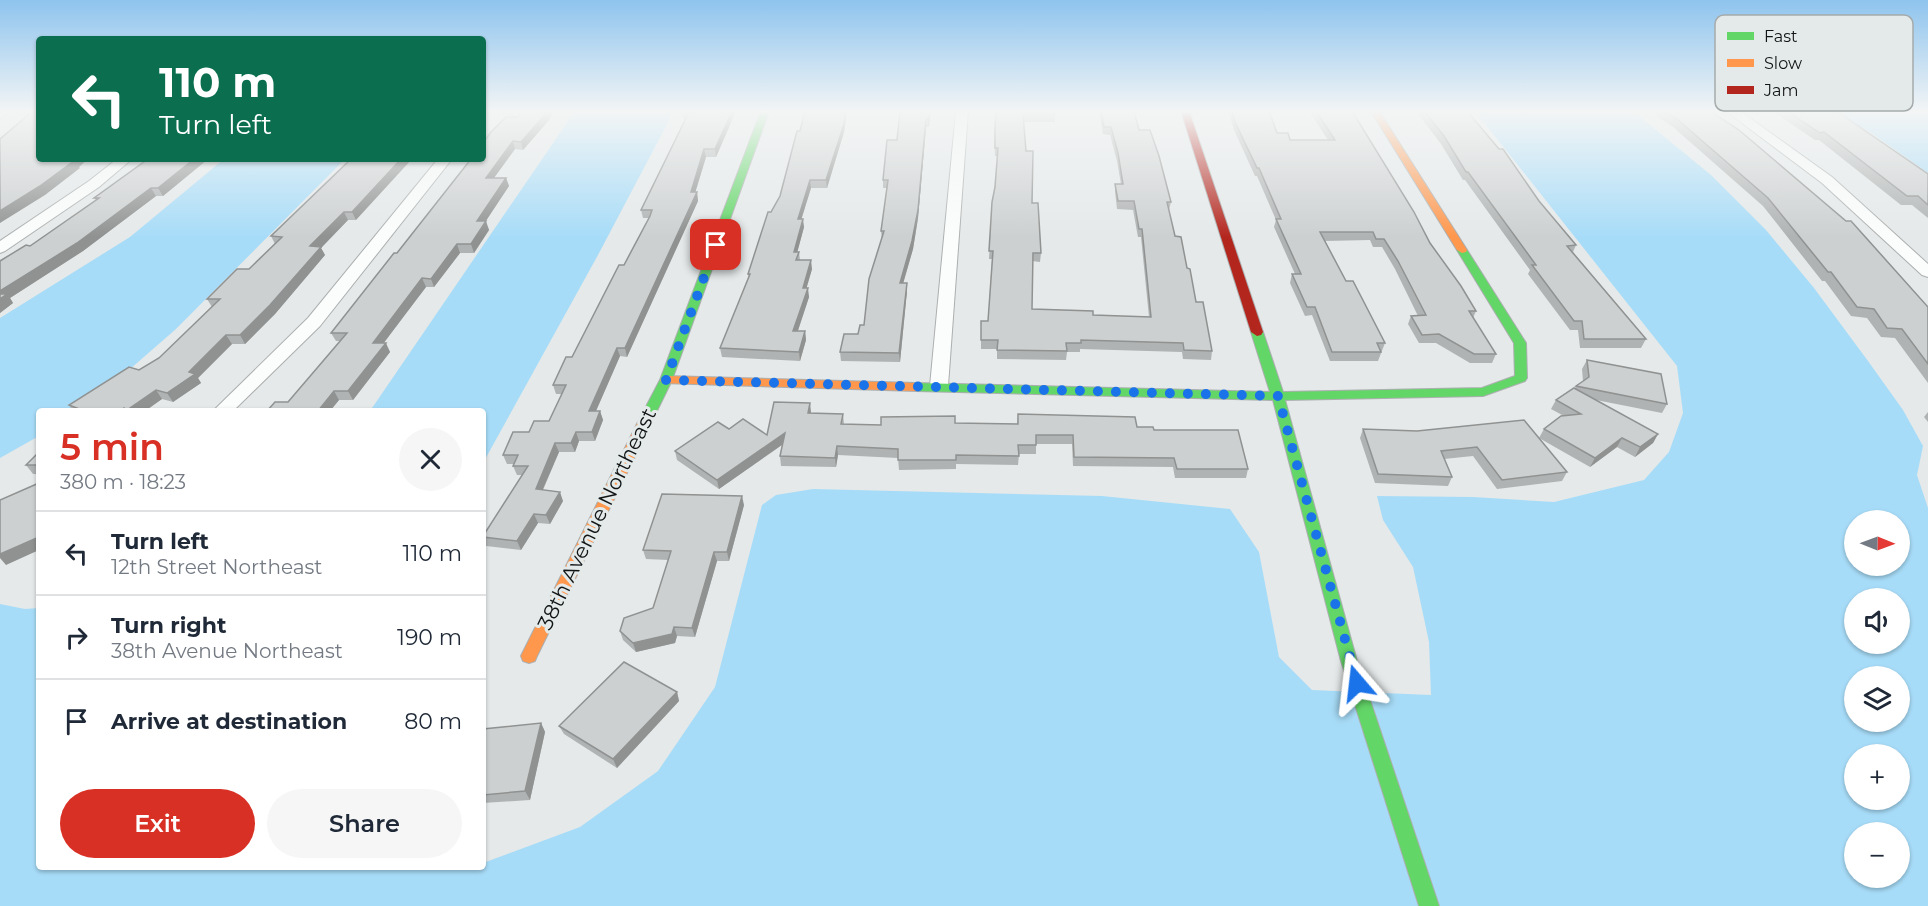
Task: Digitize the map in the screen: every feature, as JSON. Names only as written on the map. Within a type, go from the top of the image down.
[{"type":"street","name":"38th Avenue Northeast","points":[[529,656],[666,380],[749,153]]},
{"type":"street","points":[[939,386],[958,153]]},
{"type":"street","points":[[1199,153],[1278,396],[1349,661],[1429,906]]},
{"type":"street","points":[[666,380],[1278,396],[1484,392],[1521,378],[1520,343],[1401,153]]},
{"type":"street","points":[[1790,153],[1827,180],[1928,272]]},
{"type":"street","points":[[0,248],[121,162]]},
{"type":"street","points":[[225,408],[314,321],[443,162]]},
{"type":"water","points":[[546,153],[652,153],[486,458],[486,408],[372,408]]},
{"type":"water","points":[[1508,153],[1685,153],[1711,175],[1766,230],[1814,288],[1903,410],[1923,446],[1917,475],[1928,508],[1928,906],[0,906],[0,604],[25,609],[36,608],[36,870],[486,870],[486,862],[580,827],[658,771],[715,687],[762,505],[776,495],[813,489],[1102,496],[1230,509],[1259,552],[1279,657],[1312,690],[1431,695],[1429,642],[1413,567],[1383,520],[1377,496],[1473,497],[1554,502],[1644,480],[1669,452],[1683,413],[1677,366]]},
{"type":"water","points":[[1900,153],[1928,153],[1928,173]]},
{"type":"water","points":[[220,162],[342,162],[176,329],[114,383],[80,408],[36,408],[36,438],[0,458],[0,318],[130,237]]},
{"type":"building","points":[[0,153],[36,153],[36,162],[72,162],[40,186],[0,211]]},
{"type":"building","points":[[486,153],[504,153],[486,178],[506,178],[477,221],[486,221],[471,244],[457,244],[431,279],[422,278],[373,343],[386,343],[348,391],[334,391],[320,408],[270,408],[275,402],[288,402],[347,333],[331,333],[394,253],[397,253],[469,162],[486,162]]},
{"type":"building","points":[[669,153],[703,153],[691,192],[697,192],[625,348],[617,348],[589,411],[600,411],[592,432],[576,432],[571,443],[555,443],[536,489],[560,492],[546,515],[534,514],[517,541],[486,537],[486,531],[528,466],[513,466],[518,455],[503,455],[513,432],[529,432],[534,421],[549,421],[566,385],[553,385],[566,357],[572,357],[619,265],[624,265],[652,210],[641,210]]},
{"type":"building","points":[[791,153],[835,153],[826,180],[810,180],[798,219],[803,219],[794,252],[799,252],[796,260],[811,260],[803,288],[808,288],[793,331],[805,331],[799,352],[720,348],[750,274],[748,274],[768,212],[771,212],[780,196]]},
{"type":"building","points":[[886,153],[923,153],[918,210],[900,283],[907,283],[899,353],[840,352],[844,334],[858,334],[860,325],[864,325],[869,279],[884,231],[881,231],[888,180],[883,180]]},
{"type":"building","points":[[998,153],[1033,153],[1032,203],[1038,203],[1041,253],[1033,253],[1032,309],[1093,311],[1093,315],[1151,317],[1142,229],[1139,229],[1134,201],[1118,201],[1115,184],[1123,184],[1118,153],[1158,153],[1171,202],[1167,202],[1175,236],[1181,237],[1196,302],[1203,302],[1212,351],[1184,350],[1183,343],[1081,340],[1081,343],[1066,343],[1067,351],[997,350],[998,340],[981,340],[981,321],[988,321],[993,251],[989,251]]},
{"type":"building","points":[[1250,153],[1378,153],[1430,243],[1476,311],[1469,311],[1496,354],[1474,354],[1439,334],[1422,335],[1411,316],[1426,315],[1384,239],[1376,239],[1373,232],[1320,232],[1346,281],[1353,281],[1385,343],[1377,343],[1381,352],[1332,352],[1315,307],[1307,307],[1292,274],[1301,274],[1276,219],[1281,219],[1259,168]]},
{"type":"building","points":[[1455,153],[1506,153],[1539,201],[1576,245],[1567,246],[1646,339],[1584,339],[1582,321],[1574,321],[1532,265],[1536,265]]},
{"type":"building","points":[[1716,153],[1766,153],[1846,221],[1851,221],[1928,307],[1928,364],[1902,329],[1887,328],[1874,309],[1857,307],[1831,272],[1828,272],[1768,198]]},
{"type":"building","points":[[1852,153],[1898,153],[1928,174],[1928,205],[1918,196],[1907,196]]},
{"type":"building","points":[[144,162],[190,162],[158,188],[151,188],[77,243],[0,291],[0,261],[26,245],[30,246],[99,198],[94,198]]},
{"type":"building","points":[[348,162],[398,162],[352,212],[344,212],[310,246],[321,247],[270,305],[240,335],[226,335],[189,372],[195,374],[167,393],[156,390],[130,408],[77,408],[69,405],[129,367],[139,370],[159,358],[220,299],[207,299],[237,269],[249,269],[282,237],[271,236]]},
{"type":"building","points":[[1587,360],[1661,374],[1667,404],[1576,386],[1589,377]]},
{"type":"building","points":[[1574,388],[1658,434],[1640,447],[1622,438],[1595,458],[1544,429],[1561,416],[1581,414],[1556,400]]},
{"type":"building","points":[[774,402],[810,403],[808,413],[843,414],[841,424],[881,425],[881,417],[955,416],[955,423],[1018,424],[1018,414],[1135,417],[1137,427],[1153,427],[1154,430],[1238,430],[1248,469],[1177,469],[1174,458],[1074,457],[1073,435],[1036,435],[1036,445],[1018,445],[1019,456],[956,455],[956,460],[898,460],[898,449],[837,446],[835,458],[780,456],[785,433],[717,480],[675,451],[718,422],[729,429],[743,419],[767,435]]},
{"type":"building","points":[[1524,420],[1567,472],[1502,480],[1477,447],[1441,451],[1452,477],[1378,474],[1363,429],[1417,431]]},
{"type":"building","points":[[36,455],[36,465],[26,465]]},
{"type":"building","points":[[36,484],[36,538],[0,554],[0,500]]},
{"type":"building","points":[[662,494],[742,496],[727,552],[714,552],[692,628],[674,627],[672,634],[633,643],[620,631],[624,618],[653,608],[671,551],[643,550]]},
{"type":"building","points":[[624,662],[677,692],[613,759],[559,726]]},
{"type":"building","points":[[541,723],[525,791],[486,795],[486,729]]},
{"type":"traffic: fast","points":[[646,420],[666,380],[749,153]]},
{"type":"traffic: fast","points":[[916,387],[1278,396],[1483,392],[1521,378],[1520,343],[1462,250]]},
{"type":"traffic: fast","points":[[1257,332],[1278,396],[1349,661],[1429,906]]},
{"type":"traffic: slow","points":[[1401,153],[1462,250]]},
{"type":"traffic: slow","points":[[666,380],[916,387]]},
{"type":"traffic: slow","points":[[529,656],[646,420]]},
{"type":"traffic: jam","points":[[1199,153],[1257,332]]},
{"type":"route","points":[[716,245],[666,380],[1278,396],[1349,661],[1357,683]]}]
